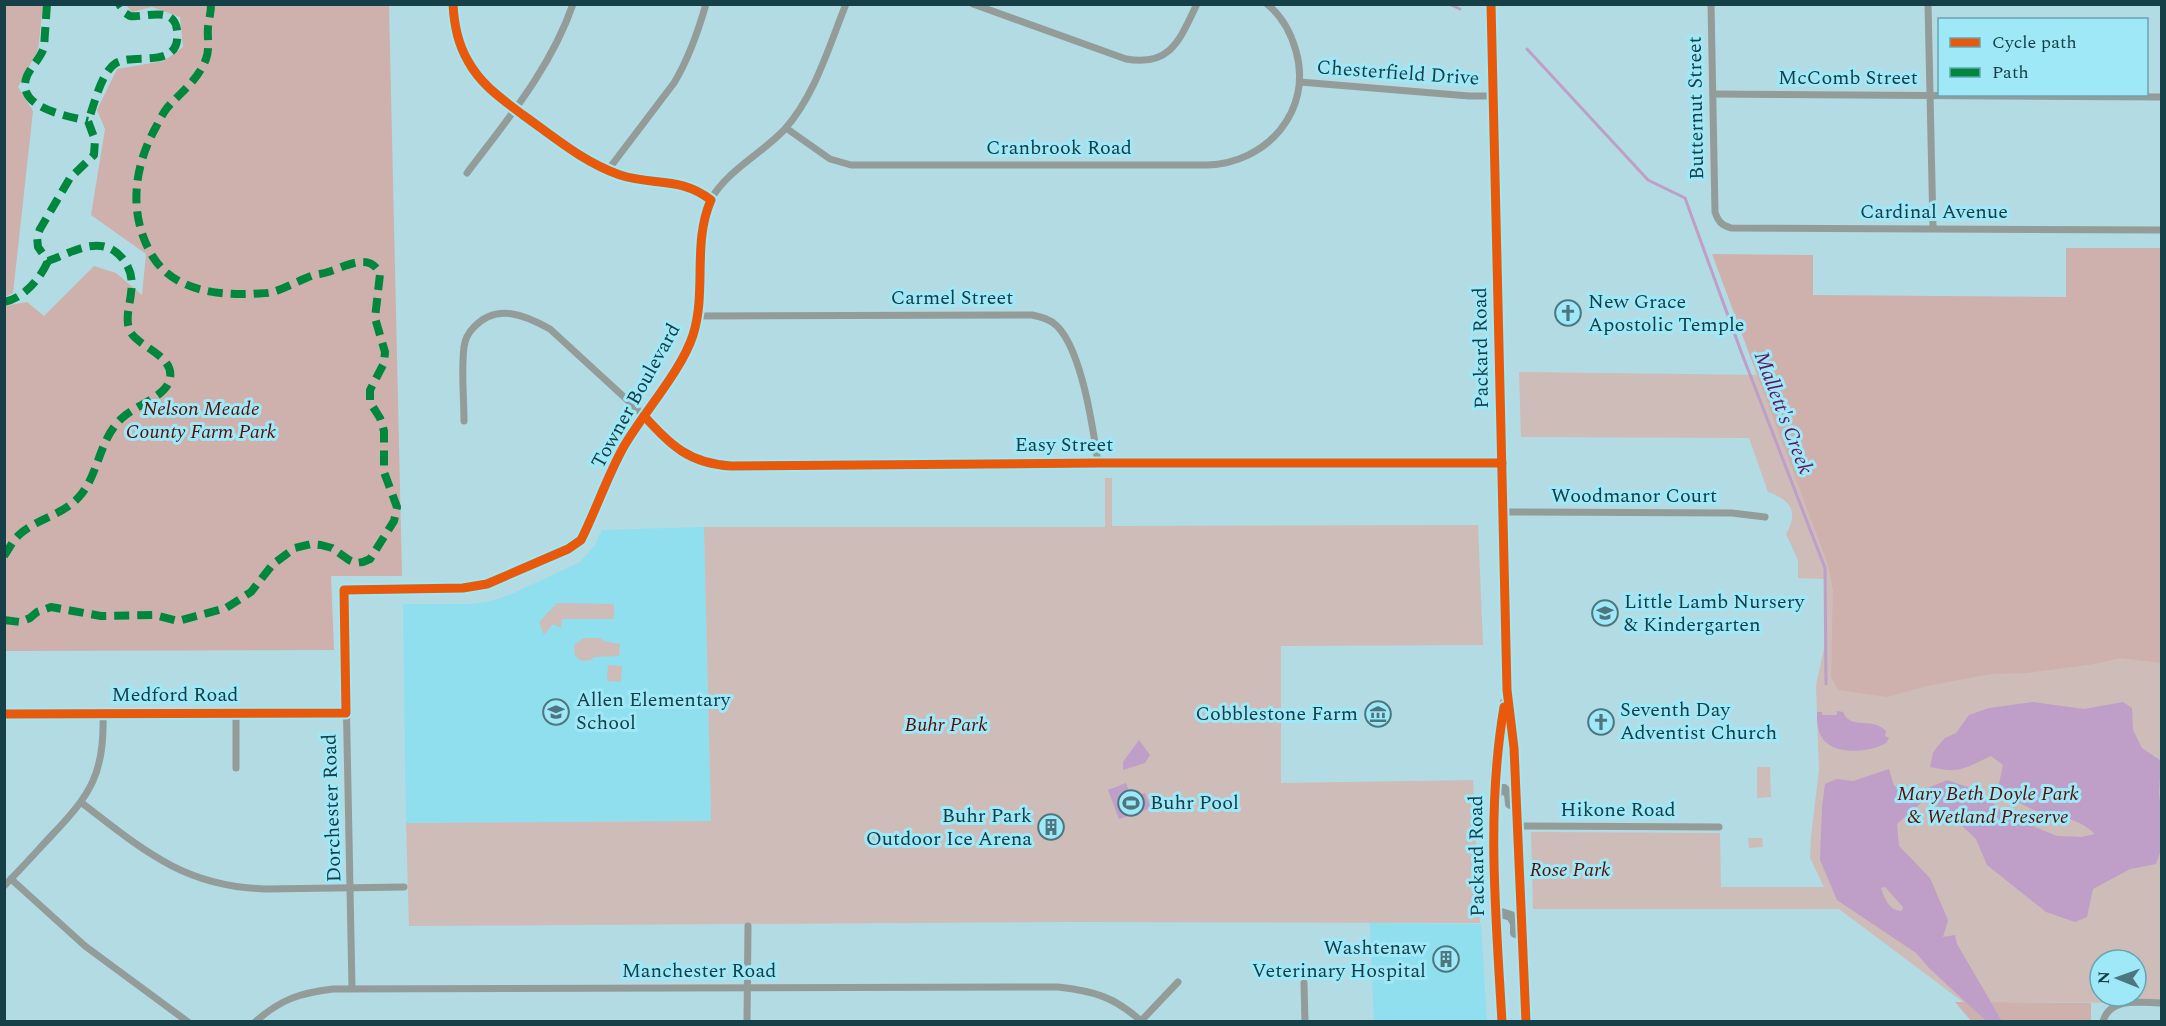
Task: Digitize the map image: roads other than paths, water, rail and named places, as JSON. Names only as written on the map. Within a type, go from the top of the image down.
[{"type":"main road","name":"Packard Road","points":[[1491,4],[1507,690],[1514,748],[1526,1022]]},
{"type":"main road","name":"Packard Road","points":[[1502,1022],[1493,834],[1497,748],[1507,690]]},
{"type":"main road","points":[[1494,799],[1502,789],[1509,794],[1511,860],[1520,894]]},
{"type":"main road","points":[[1496,918],[1505,913],[1514,920],[1517,970],[1524,996]]},
{"type":"street","points":[[453,4],[455,30],[468,63],[490,90],[515,109],[575,153],[608,170],[634,178],[685,185],[711,200]]},
{"type":"street","points":[[467,173],[515,109],[556,46],[573,4]]},
{"type":"street","points":[[608,170],[684,68],[693,48],[706,4]]},
{"type":"street","name":"Towner Boulevard","points":[[344,590],[476,586],[498,581],[575,545],[585,533],[622,450],[684,356],[692,338],[699,315],[703,222],[711,200],[730,176],[786,128],[808,95],[846,4]]},
{"type":"street","points":[[973,4],[1126,59],[1138,61],[1161,56],[1170,51],[1179,41],[1197,4]]},
{"type":"street","points":[[1267,4],[1280,16],[1289,32],[1298,56],[1300,82]]},
{"type":"street","name":"Butternut Street","points":[[1711,4],[1715,212]]},
{"type":"street","points":[[1928,4],[1934,228]]},
{"type":"street","name":"Cranbrook Road","points":[[786,128],[830,159],[851,165],[1220,164],[1246,157],[1273,139],[1284,125],[1292,109],[1300,82]]},
{"type":"street","name":"Chesterfield Drive","points":[[1300,82],[1493,96]]},
{"type":"street","name":"McComb Street","points":[[1713,94],[2162,97]]},
{"type":"street","name":"Cardinal Avenue","points":[[1715,212],[1723,226],[1731,228],[2162,230]]},
{"type":"street","name":"Easy Street","points":[[464,421],[464,345],[468,333],[479,322],[501,312],[514,313],[550,329],[680,452],[706,463],[718,465],[1502,463]]},
{"type":"street","name":"Carmel Street","points":[[699,315],[1032,315],[1045,318],[1056,325],[1071,347],[1093,426],[1098,463]]},
{"type":"street","name":"Woodmanor Court","points":[[1503,512],[1732,513],[1765,517]]},
{"type":"street","name":"Dorchester Road","points":[[344,590],[352,988]]},
{"type":"street","points":[[236,712],[236,768]]},
{"type":"street","points":[[4,886],[82,803],[102,758],[103,713]]},
{"type":"street","name":"Medford Road","points":[[4,714],[346,713]]},
{"type":"street","points":[[82,803],[150,855],[191,876],[247,889],[404,887]]},
{"type":"street","name":"Hikone Road","points":[[1517,825],[1719,827]]},
{"type":"street","points":[[11,879],[85,946],[188,1022]]},
{"type":"street","points":[[747,1022],[748,926]]},
{"type":"street","points":[[1142,1021],[1178,982]]},
{"type":"street","points":[[1304,982],[1305,1022]]},
{"type":"street","name":"Manchester Road","points":[[255,1022],[283,1001],[298,994],[352,988],[1058,987],[1105,996],[1126,1008],[1142,1021]]},
{"type":"street","points":[[2103,1022],[2104,1016],[2114,1005],[2162,1003]]},
{"type":"waterway","name":"Mallett's Creek","points":[[1449,4],[1460,9]]},
{"type":"waterway","name":"Mallett's Creek","points":[[1527,49],[1648,180],[1685,198],[1742,354],[1825,568],[1826,684]]},
{"type":"place","name":"New Grace Apostolic Temple","points":[[1568,313]]},
{"type":"place","name":"Little Lamb Nursery & Kindergarten","points":[[1605,613]]},
{"type":"place","name":"Allen Elementary School","points":[[556,712]]},
{"type":"place","name":"Cobblestone Farm","points":[[1378,714]]},
{"type":"place","name":"Seventh Day Adventist Church","points":[[1601,722]]},
{"type":"place","name":"Buhr Pool","points":[[1131,803]]},
{"type":"place","name":"Buhr Park Outdoor Ice Arena","points":[[1051,827]]},
{"type":"place","name":"Washtenaw Veterinary Hospital","points":[[1446,959]]},
{"type":"park label","name":"Nelson Meade County Farm Park","points":[[201,420]]},
{"type":"park label","name":"Buhr Park","points":[[946,725]]},
{"type":"park label","name":"Mary Beth Doyle Park & Wetland Preserve","points":[[1988,806]]},
{"type":"park label","name":"Rose Park","points":[[1570,870]]}]
